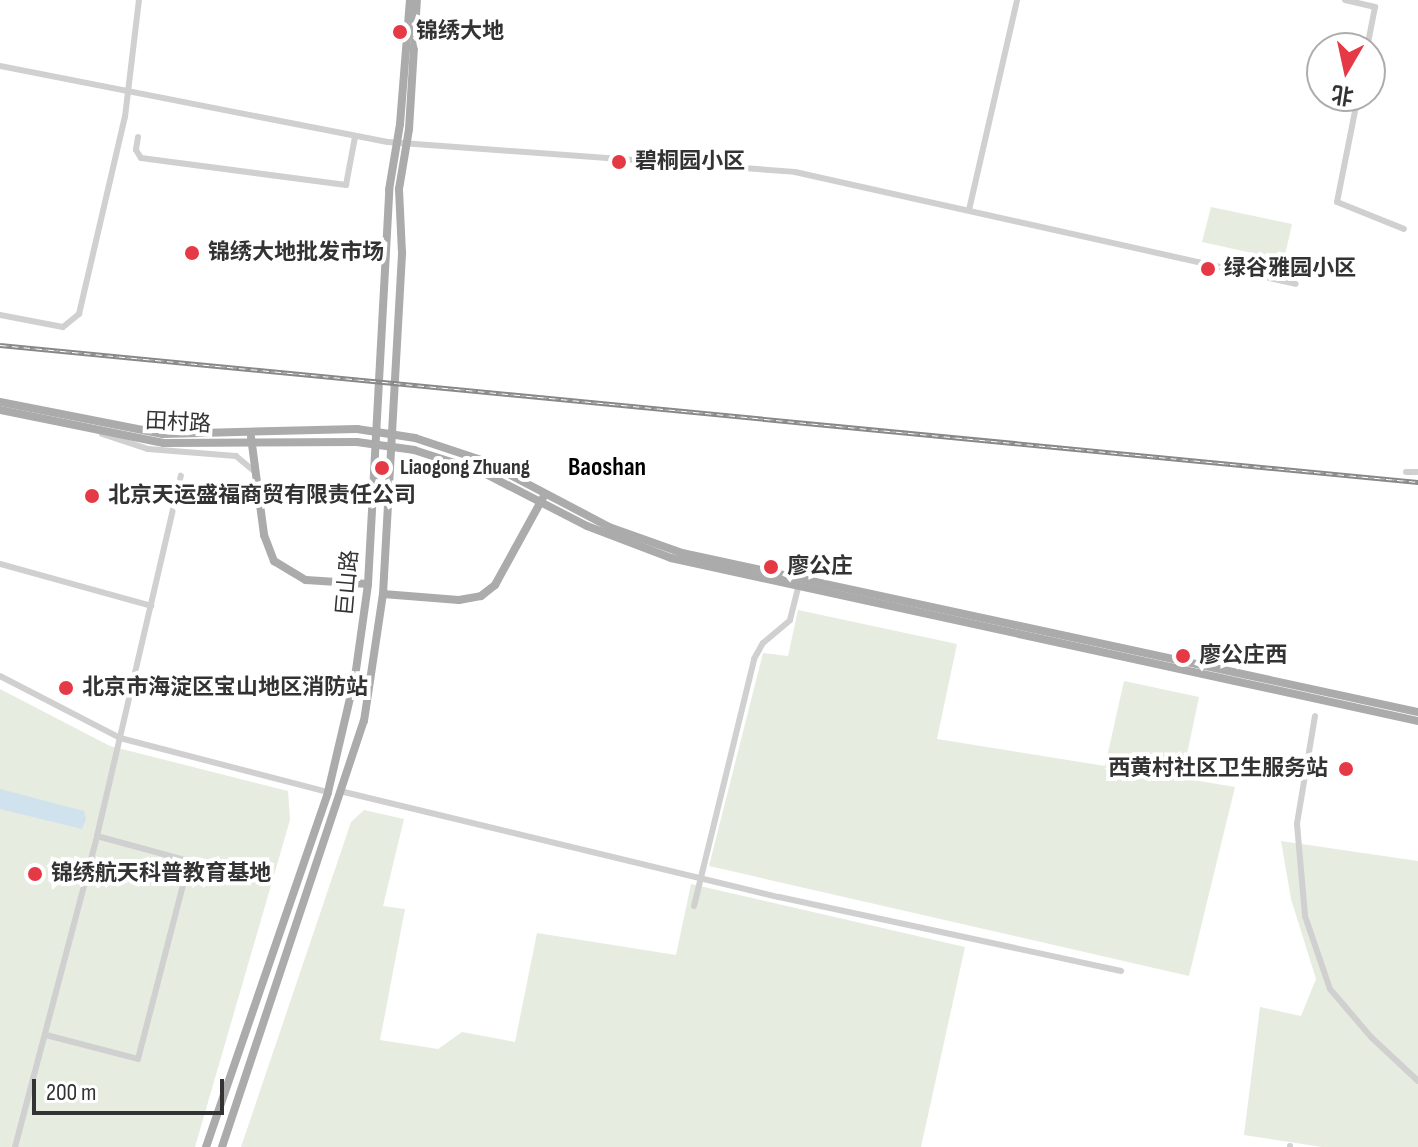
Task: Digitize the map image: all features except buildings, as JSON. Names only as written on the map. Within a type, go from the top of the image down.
[{"type":"main road","name":"巨山路","points":[[222,1147],[344,792],[364,721],[383,594],[402,253],[399,189],[410,0]]},
{"type":"main road","name":"巨山路","points":[[206,1147],[328,792],[353,690],[368,584],[389,190],[401,143],[417,0]]},
{"type":"main road","name":"田村路","points":[[0,402],[141,431],[357,442],[414,450],[482,472],[632,545],[798,588],[1418,721]]},
{"type":"main road","name":"田村路","points":[[0,410],[98,433],[164,443],[357,429],[415,438],[484,461],[609,527],[682,553],[1418,712]]},
{"type":"main road","points":[[252,438],[267,548],[280,567],[306,580],[368,584]]},
{"type":"main road","points":[[383,594],[459,600],[481,596],[495,585],[547,492]]},
{"type":"street","points":[[0,315],[56,327],[75,322],[127,92],[139,0]]},
{"type":"street","points":[[969,210],[1017,0]]},
{"type":"street","points":[[1345,0],[1375,7],[1370,32]]},
{"type":"street","points":[[0,66],[355,137],[401,143],[764,168],[969,210],[1296,284]]},
{"type":"street","points":[[1355,112],[1337,202],[1404,229]]},
{"type":"street","points":[[138,137],[136,150],[141,158],[346,185],[355,137]]},
{"type":"street","points":[[98,433],[148,449],[236,456],[256,473]]},
{"type":"street","points":[[1406,472],[1418,472]]},
{"type":"street","points":[[15,1147],[97,836],[181,476]]},
{"type":"street","points":[[0,564],[151,606]]},
{"type":"street","points":[[694,906],[754,659],[763,643],[790,620],[798,588]]},
{"type":"street","points":[[0,676],[120,738],[328,792]]},
{"type":"street","points":[[1315,716],[1297,824],[1305,916],[1330,989],[1371,1037],[1418,1081]]},
{"type":"street","points":[[344,792],[701,878],[1121,971]]},
{"type":"street","points":[[97,836],[210,867]]},
{"type":"street","points":[[46,1035],[138,1059],[189,862]]},
{"type":"shaded area","points":[[1211,207],[1292,224],[1284,260],[1202,242]]},
{"type":"shaded area","points":[[798,610],[957,644],[937,739],[1105,766],[1124,681],[1199,697],[1182,778],[1235,787],[1189,976],[709,866],[763,653],[788,656]]},
{"type":"shaded area","points":[[0,689],[110,746],[288,791],[290,820],[195,1147],[0,1147]]},
{"type":"shaded area","points":[[364,810],[404,819],[383,906],[405,909],[380,1040],[438,1049],[462,1032],[515,1042],[537,933],[676,955],[691,884],[965,947],[921,1147],[241,1147],[351,822]]},
{"type":"shaded area","points":[[1281,841],[1418,861],[1418,1147],[1322,1147],[1244,1135],[1260,1007],[1301,1016],[1316,979],[1291,899]]},
{"type":"water","points":[[0,789],[84,811],[86,819],[82,829],[0,809]]},
{"type":"railway","points":[[0,345],[1418,482]]},
{"type":"place","name":"锦绣大地","points":[[400,32]]},
{"type":"place","name":"碧桐园小区","points":[[619,162]]},
{"type":"place","name":"锦绣大地批发市场","points":[[192,253]]},
{"type":"place","name":"绿谷雅园小区","points":[[1208,269]]},
{"type":"place","name":"Liaogong Zhuang","points":[[382,468]]},
{"type":"place","name":"北京天运盛福商贸有限责任公司","points":[[92,496]]},
{"type":"place","name":"廖公庄","points":[[771,567]]},
{"type":"place","name":"廖公庄西","points":[[1183,656]]},
{"type":"place","name":"北京市海淀区宝山地区消防站","points":[[66,688]]},
{"type":"place","name":"西黄村社区卫生服务站","points":[[1346,769]]},
{"type":"place","name":"锦绣航天科普教育基地","points":[[35,874]]},
{"type":"district","name":"Baoshan","points":[[607,468]]}]
